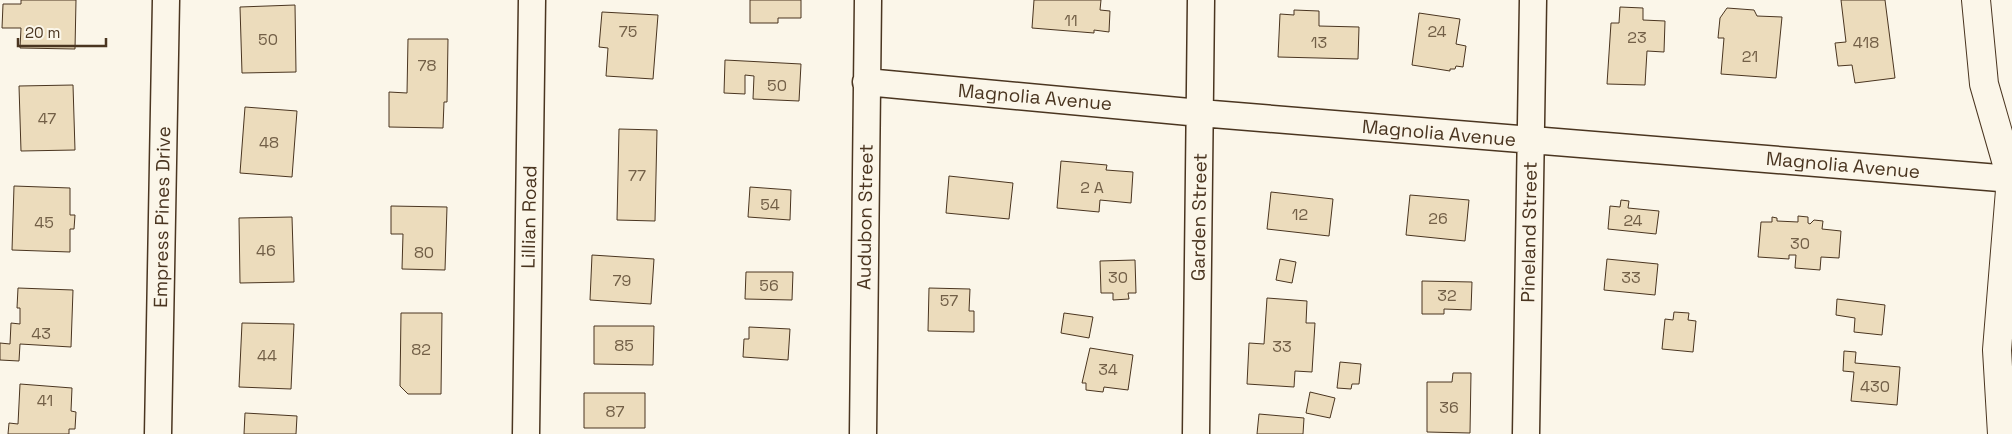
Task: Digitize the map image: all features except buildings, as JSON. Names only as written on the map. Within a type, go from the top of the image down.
[{"type":"street","name":"Empress Pines Drive","points":[[158,434],[166,0]]},
{"type":"street","name":"Lillian Road","points":[[526,434],[532,0]]},
{"type":"street","name":"Audubon Street","points":[[863,434],[868,0]]},
{"type":"street","name":"Garden Street","points":[[1196,434],[1201,0]]},
{"type":"street","name":"Pineland Street","points":[[1526,434],[1533,0]]},
{"type":"street","points":[[1976,0],[1984,84],[2012,178],[1997,350],[2002,434]]},
{"type":"street","name":"Magnolia Avenue","points":[[866,82],[1200,113],[2012,178]]}]
